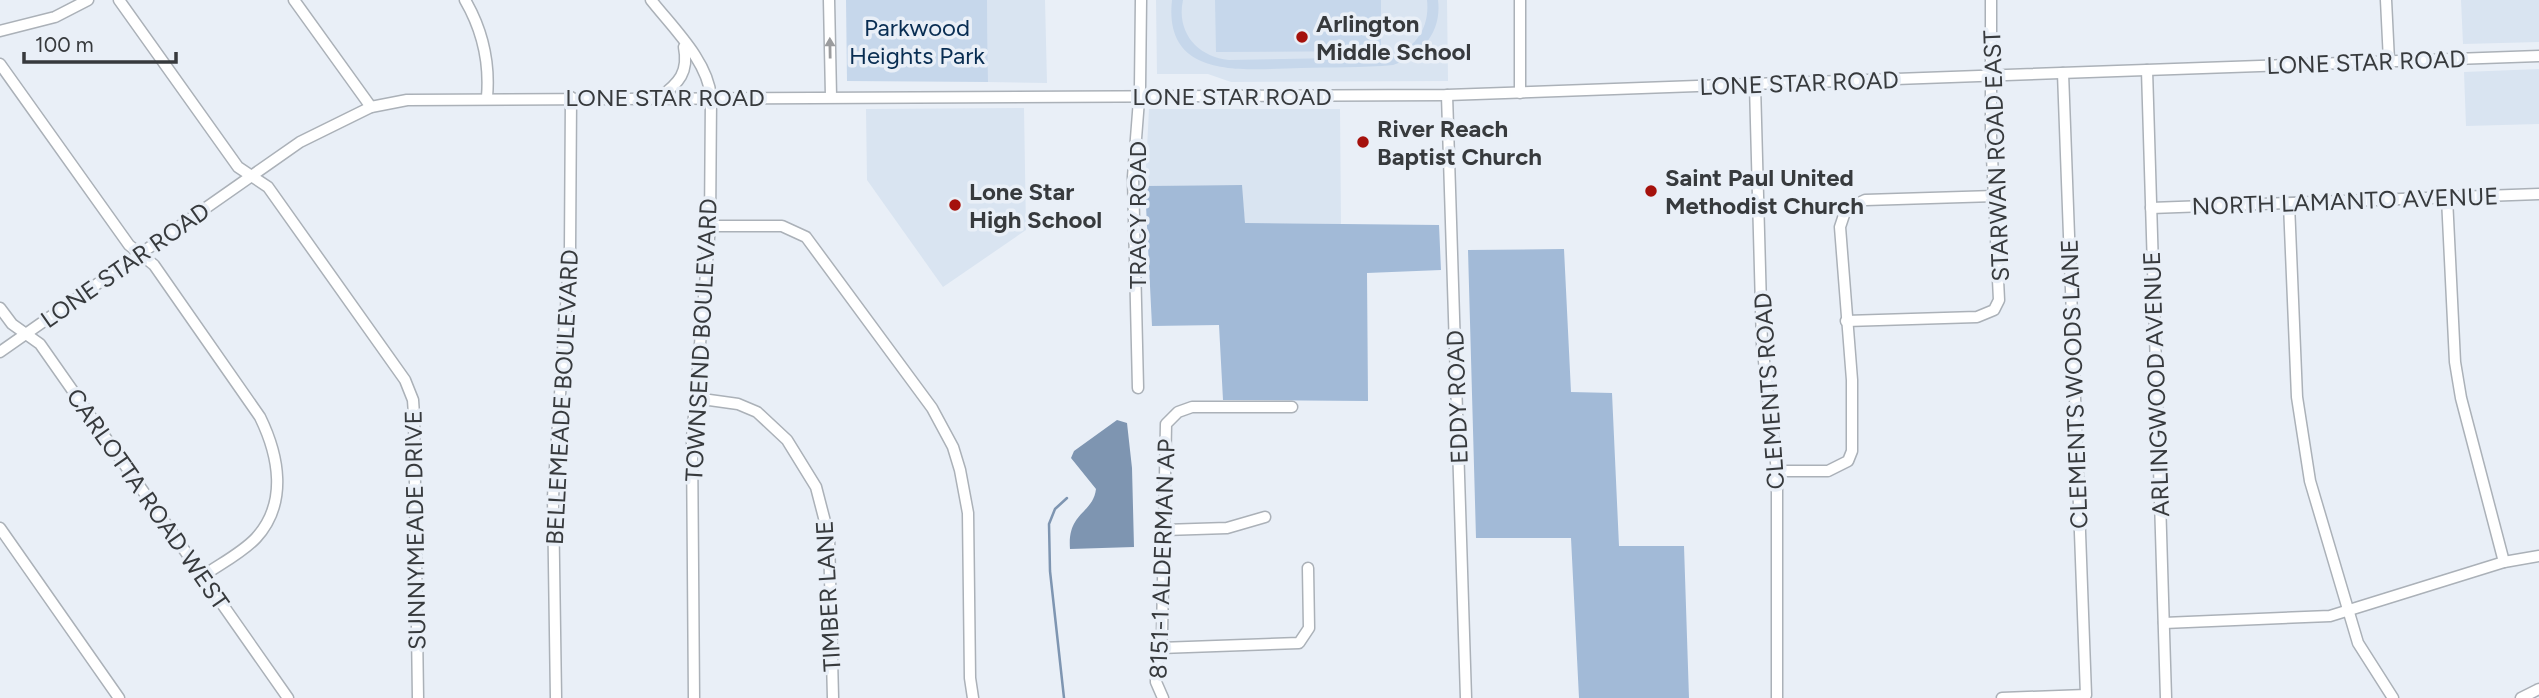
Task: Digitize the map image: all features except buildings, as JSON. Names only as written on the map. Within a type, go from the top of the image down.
[{"type":"street","points":[[0,32],[55,17],[88,0]]},
{"type":"street","name":"SUNNYMEADE DRIVE","points":[[119,0],[238,167],[268,187],[405,380],[413,400],[418,698]]},
{"type":"street","points":[[294,0],[370,107]]},
{"type":"street","points":[[465,0],[481,33],[486,51],[487,97]]},
{"type":"street","name":"TOWNSEND BOULEVARD","points":[[652,0],[703,69],[710,83],[710,226],[695,398],[691,495],[694,698]]},
{"type":"street","points":[[829,0],[831,96]]},
{"type":"street","name":"TRACY ROAD","points":[[1138,388],[1133,177],[1139,96],[1140,0]]},
{"type":"street","points":[[1520,0],[1520,93]]},
{"type":"street","name":"STARWAN ROAD EAST","points":[[1846,321],[1977,317],[1994,310],[2001,287],[1990,76],[1991,0]]},
{"type":"street","points":[[2386,0],[2389,61]]},
{"type":"street","points":[[659,98],[682,77],[687,61],[682,41]]},
{"type":"street","name":"LONE STAR ROAD","points":[[0,352],[300,142],[339,120],[370,107],[407,100],[487,97],[1447,95],[2539,56]]},
{"type":"street","points":[[0,64],[129,244],[154,265],[260,417],[275,455],[277,496],[274,512],[254,540],[203,576]]},
{"type":"street","name":"ARLINGWOOD AVENUE","points":[[2147,71],[2166,698]]},
{"type":"street","name":"CLEMENTS WOODS LANE","points":[[2002,698],[2086,695],[2063,74]]},
{"type":"street","name":"CLEMENTS ROAD","points":[[1755,85],[1762,344],[1777,471],[1777,698]]},
{"type":"street","name":"EDDY ROAD","points":[[1447,95],[1466,698]]},
{"type":"street","name":"BELLEMEADE BOULEVARD","points":[[555,698],[553,497],[570,249],[571,97]]},
{"type":"street","name":"NORTH LAMANTO AVENUE","points":[[2151,208],[2539,194]]},
{"type":"street","points":[[1777,471],[1828,471],[1848,461],[1854,439],[1840,227],[1846,209],[1865,200],[1995,196]]},
{"type":"street","points":[[2446,198],[2455,362],[2461,398],[2504,562]]},
{"type":"street","points":[[2289,204],[2297,397],[2302,441],[2319,518],[2347,611],[2370,665],[2393,698]]},
{"type":"street","points":[[710,226],[782,226],[806,237],[943,426],[960,470],[968,513],[970,678],[973,698]]},
{"type":"street","name":"CARLOTTA ROAD WEST","points":[[0,308],[12,324],[40,344],[288,698]]},
{"type":"street","name":"TIMBER LANE","points":[[695,398],[738,404],[757,412],[787,440],[816,487],[829,537],[833,698]]},
{"type":"street","name":"8151-1 ALDERMAN AP","points":[[1163,698],[1156,682],[1160,648],[1166,424],[1172,416],[1192,407],[1292,407]]},
{"type":"street","points":[[1164,530],[1227,528],[1265,517]]},
{"type":"street","points":[[0,528],[119,698]]},
{"type":"street","points":[[2164,623],[2306,618],[2347,611],[2504,562],[2539,556]]},
{"type":"street","points":[[1160,648],[1299,643],[1309,628],[1308,568]]},
{"type":"street","points":[[2521,698],[2539,689]]},
{"type":"shaded area","points":[[987,0],[1045,0],[1047,83],[988,82]]},
{"type":"shaded area","name":"Arlington Middle School","points":[[1156,0],[1447,0],[1448,81],[1231,82],[1208,74],[1157,74]]},
{"type":"shaded area","points":[[2461,0],[2539,0],[2539,42],[2463,44]]},
{"type":"shaded area","points":[[2539,69],[2539,124],[2466,126],[2464,72]]},
{"type":"shaded area","name":"Lone Star High School","points":[[1024,108],[1026,230],[943,287],[867,180],[866,109]]},
{"type":"shaded area","points":[[1149,109],[1340,109],[1341,224],[1245,223],[1241,185],[1145,186]]},
{"type":"shaded area","points":[[1242,185],[1245,223],[1439,225],[1441,270],[1367,273],[1368,401],[1223,400],[1219,325],[1152,326],[1145,186]]},
{"type":"shaded area","points":[[1564,249],[1571,392],[1612,393],[1619,546],[1684,546],[1689,698],[1579,698],[1571,538],[1476,538],[1468,250]]},
{"type":"shaded area","points":[[1117,420],[1127,423],[1132,468],[1134,547],[1070,549],[1072,528],[1090,504],[1096,489],[1071,458],[1074,451]]},
{"type":"green space","name":"Parkwood Heights Park","points":[[846,0],[987,0],[988,82],[847,81]]},
{"type":"green space","points":[[1172,0],[1183,0],[1183,22],[1191,41],[1207,54],[1229,60],[1390,57],[1407,48],[1419,36],[1426,19],[1427,0],[1438,0],[1438,12],[1437,22],[1428,41],[1413,55],[1393,65],[1235,69],[1195,58],[1181,45],[1173,27]]},
{"type":"green space","points":[[1215,0],[1381,0],[1381,51],[1216,52]]},
{"type":"waterway","points":[[1064,698],[1050,571],[1049,524],[1055,509],[1067,498]]},
{"type":"place","name":"Arlington Middle School","points":[[1302,37]]},
{"type":"place","name":"River Reach Baptist Church","points":[[1363,142]]},
{"type":"place","name":"Saint Paul United Methodist Church","points":[[1651,191]]},
{"type":"place","name":"Lone Star High School","points":[[955,205]]}]
